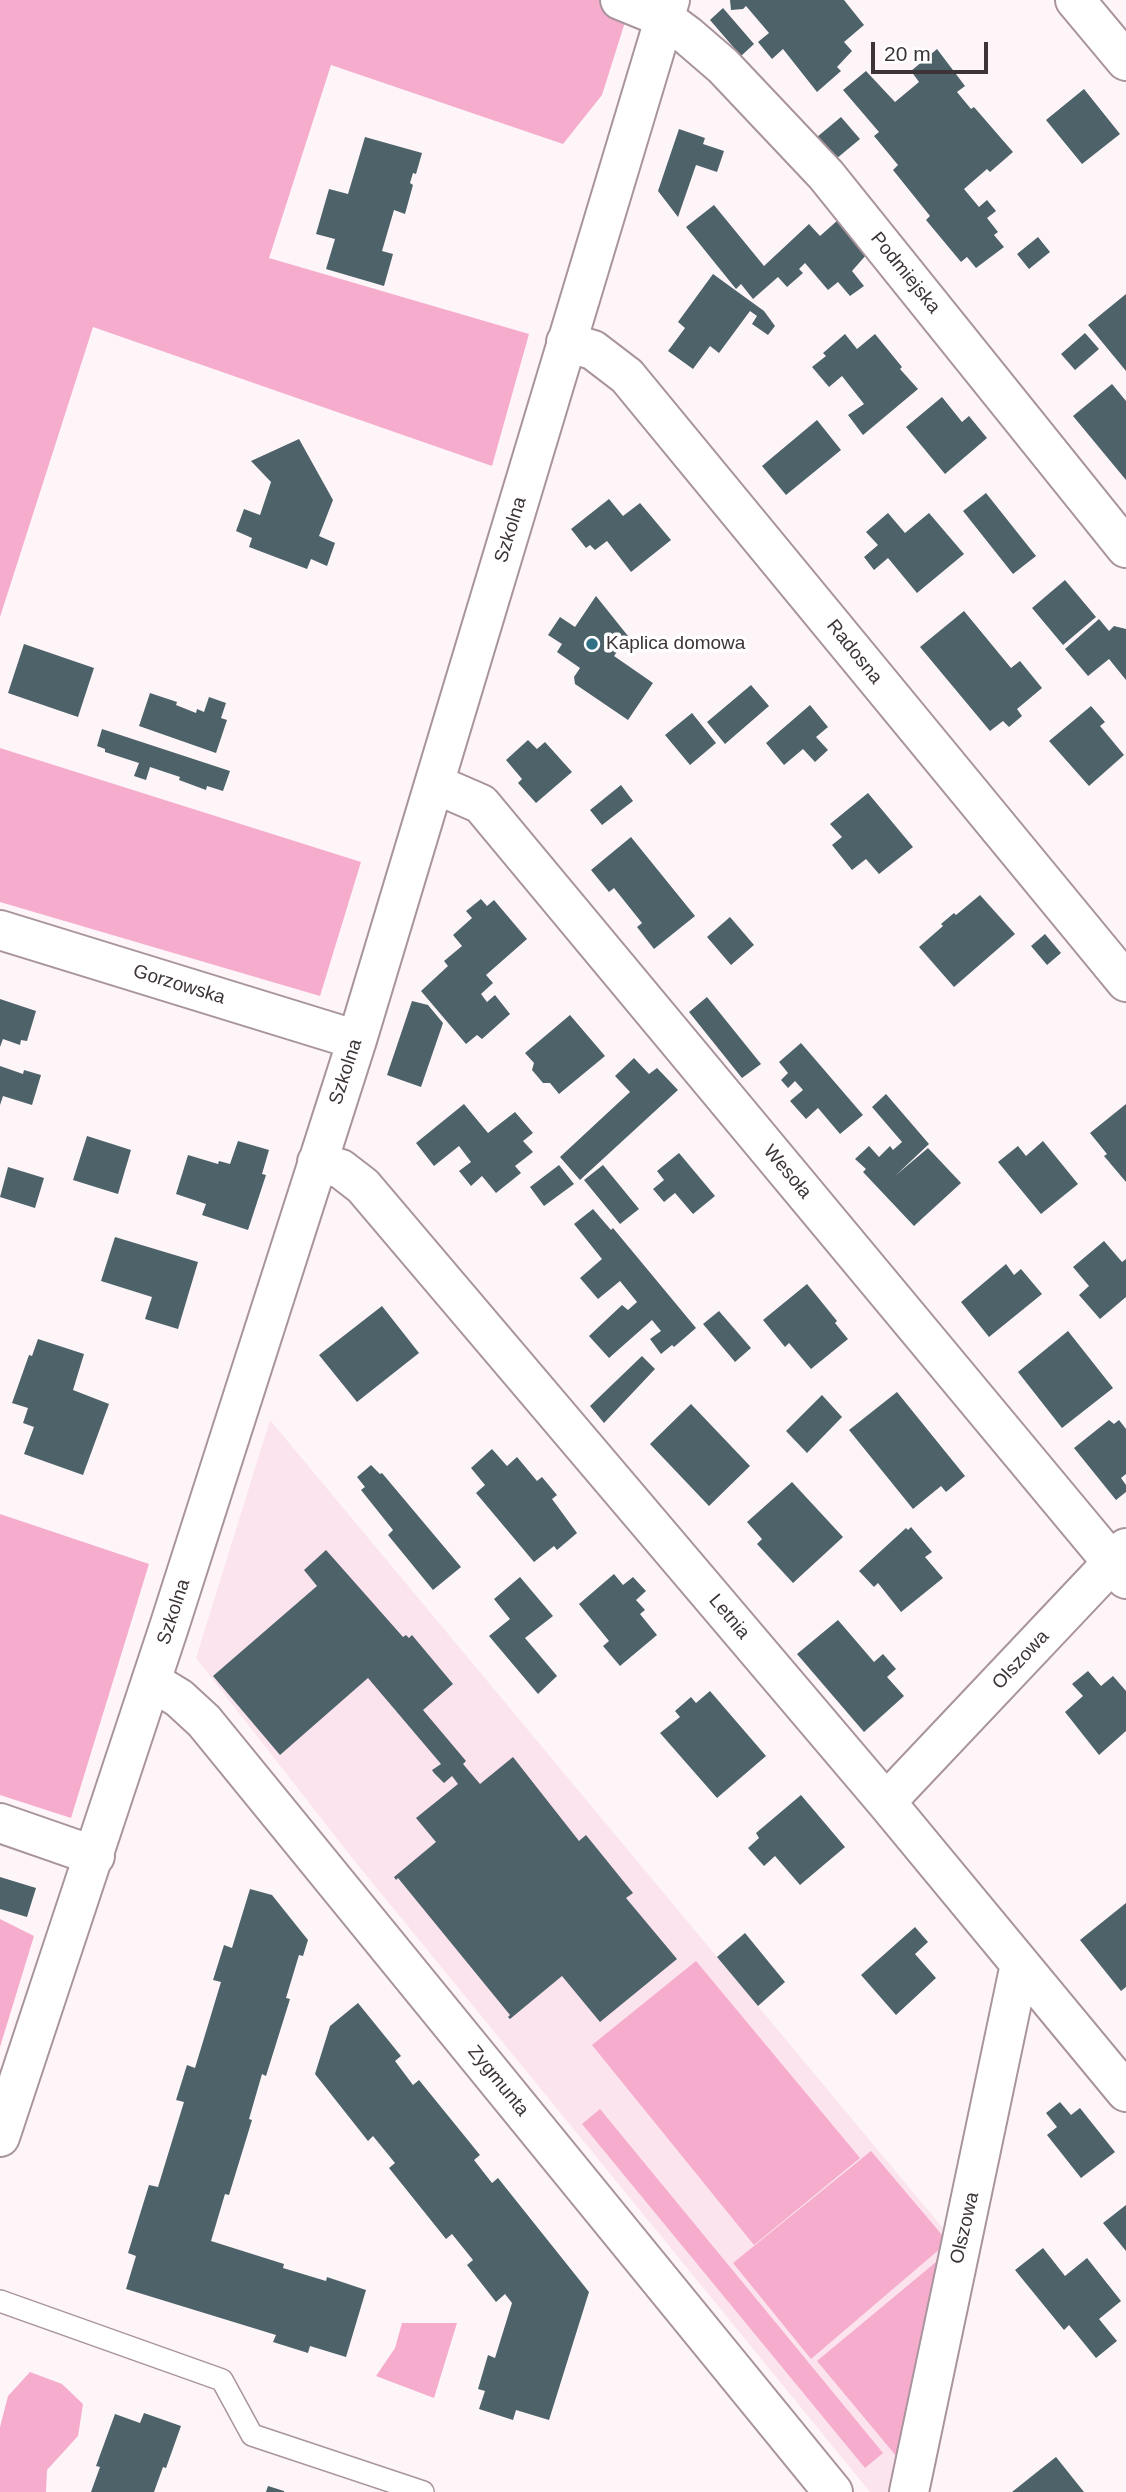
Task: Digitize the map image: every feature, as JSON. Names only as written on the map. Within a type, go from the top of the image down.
[{"type":"street","name":"Podmiejska","points":[[620,0],[667,9],[826,175],[1126,548]]},
{"type":"street","points":[[1075,0],[1126,61]]},
{"type":"street","name":"Szkolna","points":[[0,2137],[152,1681],[357,1040],[667,9]]},
{"type":"street","name":"Radosna","points":[[566,342],[593,350],[627,376],[1126,982]]},
{"type":"street","name":"Wesoła","points":[[435,784],[481,804],[1121,1563]]},
{"type":"street","name":"Gorzowska","points":[[0,930],[357,1040]]},
{"type":"street","name":"Letnia","points":[[317,1162],[341,1169],[363,1186],[886,1802],[1126,2092]]},
{"type":"street","name":"Olszowa","points":[[886,1802],[1121,1563]]},
{"type":"street","name":"Zygmunta","points":[[152,1681],[179,1698],[204,1721],[825,2489]]},
{"type":"street","points":[[0,1823],[95,1856]]},
{"type":"street","name":"Olszowa","points":[[909,2492],[1020,1965]]},
{"type":"lane","points":[[0,2301],[222,2380],[252,2435],[423,2492]]},
{"type":"shaded area","points":[[0,0],[632,0],[602,95],[563,144],[331,65],[269,258],[529,334],[492,466],[93,327],[0,617]]},
{"type":"shaded area","points":[[0,748],[361,862],[320,996],[0,902]]},
{"type":"shaded area","points":[[270,1420],[952,2239],[895,2492],[870,2492],[349,1854],[196,1658]]},
{"type":"shaded area","points":[[0,1514],[149,1564],[71,1818],[0,1795]]},
{"type":"shaded area","points":[[0,1919],[34,1936],[0,2047]]},
{"type":"shaded area","points":[[696,1961],[860,2158],[754,2245],[592,2045]]},
{"type":"shaded area","points":[[600,2109],[883,2453],[865,2468],[582,2124]]},
{"type":"shaded area","points":[[871,2151],[948,2242],[811,2359],[733,2263]]},
{"type":"shaded area","points":[[948,2252],[902,2463],[817,2361]]},
{"type":"shaded area","points":[[402,2323],[457,2323],[434,2398],[376,2376],[395,2348]]},
{"type":"shaded area","points":[[30,2372],[62,2384],[83,2404],[78,2436],[47,2470],[46,2492],[0,2492],[0,2427],[8,2396]]},
{"type":"building","points":[[730,0],[844,0],[864,25],[844,42],[852,51],[837,67],[841,71],[817,92],[783,49],[772,59],[758,42],[769,33],[746,6],[743,9],[731,10]]},
{"type":"building","points":[[723,8],[754,44],[741,56],[710,20]]},
{"type":"building","points":[[937,49],[965,86],[957,92],[971,109],[974,107],[1013,152],[990,172],[987,169],[964,189],[979,207],[987,200],[996,211],[987,218],[998,232],[994,235],[1004,247],[976,268],[967,257],[961,262],[926,220],[930,216],[893,170],[898,165],[874,136],[879,132],[843,90],[866,71],[895,102],[919,82],[911,71]]},
{"type":"building","points":[[1084,89],[1120,134],[1082,164],[1046,120]]},
{"type":"building","points":[[841,117],[860,139],[836,159],[817,137]]},
{"type":"building","points":[[679,129],[705,138],[703,144],[724,151],[717,172],[696,165],[678,217],[658,191]]},
{"type":"building","points":[[365,137],[422,153],[416,174],[413,173],[410,183],[413,185],[405,214],[394,210],[382,251],[393,254],[384,286],[326,269],[335,239],[316,234],[329,189],[348,194]]},
{"type":"building","points":[[714,205],[764,266],[809,224],[820,236],[838,220],[867,254],[852,271],[864,286],[850,296],[838,282],[828,290],[805,263],[799,269],[803,273],[787,287],[778,277],[753,299],[741,284],[736,289],[686,227]]},
{"type":"building","points":[[1038,237],[1050,252],[1029,269],[1017,254]]},
{"type":"building","points":[[713,274],[764,311],[775,326],[768,335],[752,324],[757,316],[750,311],[719,353],[710,346],[693,369],[668,351],[685,328],[678,322]]},
{"type":"building","points":[[1126,294],[1126,371],[1088,325]]},
{"type":"building","points":[[1085,333],[1099,349],[1075,370],[1061,354]]},
{"type":"building","points":[[845,334],[857,349],[875,334],[918,389],[863,435],[848,415],[864,404],[842,376],[829,387],[812,367],[826,356],[823,353]]},
{"type":"building","points":[[1112,384],[1126,401],[1126,480],[1073,416]]},
{"type":"building","points":[[942,397],[962,422],[969,416],[987,438],[945,474],[906,427]]},
{"type":"building","points":[[817,420],[841,450],[786,495],[762,466]]},
{"type":"building","points":[[299,439],[333,500],[319,536],[335,543],[327,566],[311,559],[307,569],[249,547],[252,538],[236,531],[244,509],[260,515],[271,482],[251,461]]},
{"type":"building","points":[[986,493],[1036,556],[1013,574],[963,511]]},
{"type":"building","points":[[609,499],[623,516],[640,503],[671,540],[631,572],[607,541],[595,550],[590,545],[586,548],[571,529]]},
{"type":"building","points":[[888,513],[905,533],[929,513],[964,554],[917,593],[888,558],[874,570],[864,557],[878,545],[866,532]]},
{"type":"building","points":[[1065,580],[1096,617],[1063,645],[1032,608]]},
{"type":"building","points":[[596,596],[628,636],[614,656],[653,683],[628,720],[575,684],[574,677],[580,668],[557,652],[562,644],[548,635],[560,617],[575,627]]},
{"type":"building","points":[[964,611],[1011,668],[1020,661],[1042,688],[1017,709],[1022,716],[1009,727],[1003,721],[990,731],[920,647]]},
{"type":"building","points":[[1099,619],[1109,631],[1114,626],[1126,629],[1126,680],[1109,659],[1088,676],[1065,649]]},
{"type":"building","points":[[24,644],[94,668],[78,717],[8,693]]},
{"type":"building","points":[[751,685],[769,706],[725,744],[707,722]]},
{"type":"building","points":[[150,693],[177,702],[176,705],[196,713],[197,709],[204,712],[209,697],[226,703],[221,718],[227,720],[216,753],[139,726]]},
{"type":"building","points":[[810,705],[828,727],[816,737],[828,750],[815,762],[803,749],[784,765],[766,743]]},
{"type":"building","points":[[1091,706],[1105,722],[1100,726],[1124,755],[1089,786],[1049,741]]},
{"type":"building","points":[[692,713],[716,743],[690,765],[665,735]]},
{"type":"building","points":[[102,729],[230,771],[223,791],[207,786],[206,790],[179,780],[180,777],[150,767],[146,780],[134,776],[139,763],[105,752],[105,749],[97,746]]},
{"type":"building","points":[[528,740],[537,749],[545,742],[572,772],[536,803],[518,783],[522,779],[506,760]]},
{"type":"building","points":[[621,785],[633,801],[602,825],[590,810]]},
{"type":"building","points":[[868,793],[913,847],[879,874],[866,859],[852,870],[832,845],[842,837],[830,824]]},
{"type":"building","points":[[631,837],[695,916],[654,949],[637,927],[642,923],[614,888],[609,892],[591,870]]},
{"type":"building","points":[[980,895],[1015,934],[954,987],[919,947],[943,926],[941,924]]},
{"type":"building","points":[[481,899],[487,906],[494,900],[527,939],[486,975],[493,983],[481,994],[487,1002],[495,995],[510,1014],[482,1039],[477,1035],[466,1044],[421,991],[448,966],[444,961],[462,946],[453,935],[472,918],[466,911]]},
{"type":"building","points":[[730,917],[754,945],[731,965],[707,937]]},
{"type":"building","points":[[1045,934],[1061,953],[1047,965],[1031,946]]},
{"type":"building","points":[[707,997],[761,1064],[742,1078],[689,1012]]},
{"type":"building","points":[[0,999],[36,1011],[27,1041],[21,1040],[20,1045],[3,1039],[0,1047]]},
{"type":"building","points":[[412,1001],[428,1005],[443,1023],[421,1087],[387,1075]]},
{"type":"building","points":[[570,1015],[605,1056],[559,1094],[550,1083],[543,1083],[532,1070],[534,1063],[525,1053]]},
{"type":"building","points":[[801,1043],[863,1115],[840,1134],[818,1108],[806,1119],[790,1101],[803,1090],[795,1081],[788,1088],[781,1080],[788,1073],[779,1062]]},
{"type":"building","points":[[634,1058],[649,1074],[657,1068],[678,1090],[580,1180],[560,1157],[630,1092],[615,1076]]},
{"type":"building","points":[[0,1066],[23,1074],[24,1070],[41,1075],[32,1105],[3,1096],[0,1105]]},
{"type":"building","points":[[886,1094],[929,1144],[895,1176],[928,1148],[961,1183],[914,1226],[863,1172],[866,1169],[855,1159],[869,1146],[879,1157],[890,1146],[893,1150],[902,1142],[872,1107]]},
{"type":"building","points":[[464,1104],[488,1133],[515,1112],[533,1133],[523,1141],[533,1152],[515,1166],[521,1173],[496,1193],[482,1176],[471,1186],[459,1171],[471,1162],[459,1146],[434,1166],[416,1143]]},
{"type":"building","points":[[1126,1104],[1126,1182],[1104,1156],[1107,1154],[1090,1133]]},
{"type":"building","points":[[87,1136],[131,1150],[118,1194],[73,1180]]},
{"type":"building","points":[[238,1141],[269,1150],[262,1174],[266,1175],[248,1230],[202,1215],[206,1204],[176,1194],[188,1155],[218,1164],[219,1161],[230,1164]]},
{"type":"building","points":[[1043,1141],[1078,1184],[1041,1214],[998,1162],[1018,1146],[1026,1156]]},
{"type":"building","points":[[679,1153],[715,1196],[693,1214],[675,1193],[664,1202],[653,1189],[664,1180],[657,1171]]},
{"type":"building","points":[[559,1165],[574,1184],[544,1206],[530,1187]]},
{"type":"building","points":[[603,1165],[639,1209],[620,1224],[584,1180]]},
{"type":"building","points":[[8,1167],[44,1178],[35,1208],[0,1197]]},
{"type":"building","points":[[593,1209],[611,1230],[613,1228],[696,1328],[674,1347],[672,1345],[661,1354],[650,1339],[661,1331],[652,1320],[609,1358],[589,1336],[622,1305],[628,1310],[637,1302],[620,1281],[598,1299],[580,1278],[602,1259],[574,1224]]},
{"type":"building","points":[[115,1237],[198,1262],[178,1329],[145,1319],[152,1297],[101,1281]]},
{"type":"building","points":[[1104,1241],[1122,1262],[1126,1259],[1126,1297],[1100,1319],[1079,1295],[1089,1286],[1073,1267]]},
{"type":"building","points":[[1006,1264],[1014,1275],[1021,1269],[1042,1294],[989,1337],[961,1302]]},
{"type":"building","points":[[807,1284],[848,1339],[811,1369],[789,1343],[785,1347],[763,1320]]},
{"type":"building","points":[[382,1306],[419,1353],[357,1402],[319,1355]]},
{"type":"building","points":[[719,1311],[751,1348],[735,1362],[703,1324]]},
{"type":"building","points":[[1068,1331],[1113,1388],[1062,1428],[1018,1372]]},
{"type":"building","points":[[38,1339],[84,1354],[73,1390],[109,1404],[83,1475],[24,1454],[34,1427],[23,1423],[28,1408],[12,1403],[29,1355],[32,1356]]},
{"type":"building","points":[[642,1356],[655,1369],[604,1423],[590,1406]]},
{"type":"building","points":[[897,1392],[965,1476],[946,1492],[941,1486],[913,1509],[849,1430]]},
{"type":"building","points":[[822,1395],[842,1417],[807,1453],[786,1431]]},
{"type":"building","points":[[691,1404],[750,1466],[709,1506],[650,1444]]},
{"type":"building","points":[[1109,1420],[1114,1424],[1119,1420],[1126,1429],[1126,1474],[1121,1478],[1126,1485],[1126,1492],[1116,1500],[1074,1448]]},
{"type":"building","points":[[492,1449],[507,1466],[517,1457],[537,1481],[542,1477],[557,1495],[552,1499],[577,1533],[557,1550],[554,1546],[534,1562],[476,1493],[485,1485],[471,1468]]},
{"type":"building","points":[[371,1465],[382,1473],[461,1567],[433,1590],[388,1535],[393,1530],[361,1490],[365,1487],[357,1477]]},
{"type":"building","points":[[792,1482],[843,1537],[793,1583],[757,1544],[762,1539],[747,1522]]},
{"type":"building","points":[[911,1527],[932,1552],[925,1557],[943,1578],[901,1612],[878,1583],[874,1587],[859,1571],[906,1528],[908,1530]]},
{"type":"building","points":[[326,1550],[403,1637],[406,1635],[409,1638],[412,1635],[453,1684],[423,1710],[466,1761],[463,1764],[480,1784],[513,1757],[579,1841],[586,1835],[633,1893],[626,1898],[677,1959],[600,2022],[562,1976],[510,2019],[510,2015],[398,1878],[396,1880],[394,1877],[436,1842],[416,1818],[458,1784],[452,1776],[444,1783],[434,1773],[432,1770],[441,1764],[368,1678],[280,1755],[213,1676],[317,1586],[304,1570]]},
{"type":"building","points":[[614,1574],[623,1585],[633,1577],[646,1591],[636,1600],[645,1610],[640,1614],[657,1635],[620,1666],[603,1646],[609,1641],[579,1604]]},
{"type":"building","points":[[520,1577],[553,1616],[525,1638],[557,1676],[538,1694],[489,1636],[510,1619],[494,1599]]},
{"type":"building","points":[[838,1620],[874,1662],[883,1654],[896,1669],[887,1677],[904,1696],[864,1732],[797,1654]]},
{"type":"building","points":[[1088,1671],[1101,1686],[1113,1676],[1126,1691],[1126,1731],[1099,1755],[1065,1712],[1083,1696],[1072,1684]]},
{"type":"building","points":[[710,1691],[766,1756],[717,1798],[660,1733],[680,1717],[675,1711],[691,1697],[696,1703]]},
{"type":"building","points":[[801,1795],[845,1847],[800,1885],[775,1856],[764,1866],[748,1848],[759,1838],[756,1833]]},
{"type":"building","points":[[0,1877],[36,1888],[27,1917],[0,1909]]},
{"type":"building","points":[[250,1889],[272,1895],[308,1940],[303,1956],[299,1955],[286,1998],[290,1999],[266,2076],[262,2074],[249,2119],[252,2120],[229,2195],[225,2194],[211,2241],[284,2264],[283,2268],[326,2281],[327,2277],[366,2290],[346,2357],[310,2346],[308,2353],[273,2342],[276,2335],[126,2289],[136,2256],[128,2253],[149,2185],[158,2187],[184,2102],[176,2100],[187,2065],[195,2068],[221,1982],[213,1980],[224,1945],[232,1948]]},
{"type":"building","points":[[1126,1903],[1126,1987],[1121,1991],[1080,1940]]},
{"type":"building","points":[[915,1927],[928,1942],[915,1954],[936,1978],[896,2015],[861,1975]]},
{"type":"building","points":[[745,1933],[785,1982],[758,2006],[717,1957]]},
{"type":"building","points":[[358,2003],[401,2056],[395,2061],[413,2085],[419,2080],[480,2155],[474,2160],[492,2183],[498,2178],[589,2292],[549,2420],[516,2410],[513,2420],[479,2409],[485,2391],[478,2389],[488,2355],[495,2358],[512,2303],[505,2294],[496,2302],[467,2265],[473,2260],[452,2234],[446,2239],[389,2168],[395,2163],[373,2136],[368,2141],[315,2074],[330,2026]]},
{"type":"building","points":[[1060,2102],[1071,2115],[1080,2108],[1115,2152],[1081,2178],[1047,2135],[1057,2127],[1046,2113]]},
{"type":"building","points":[[1126,2205],[1126,2251],[1103,2223]]},
{"type":"building","points":[[1043,2248],[1065,2276],[1087,2258],[1121,2301],[1099,2319],[1117,2341],[1096,2358],[1069,2325],[1064,2330],[1015,2270]]},
{"type":"building","points":[[144,2413],[181,2426],[154,2492],[91,2492],[100,2467],[96,2466],[115,2414],[140,2423]]},
{"type":"building","points":[[1056,2457],[1084,2492],[1012,2492],[1037,2472]]},
{"type":"building","points":[[268,2486],[284,2491],[284,2492],[266,2492]]},
{"type":"place","name":"Kaplica domowa","points":[[592,644]]}]
